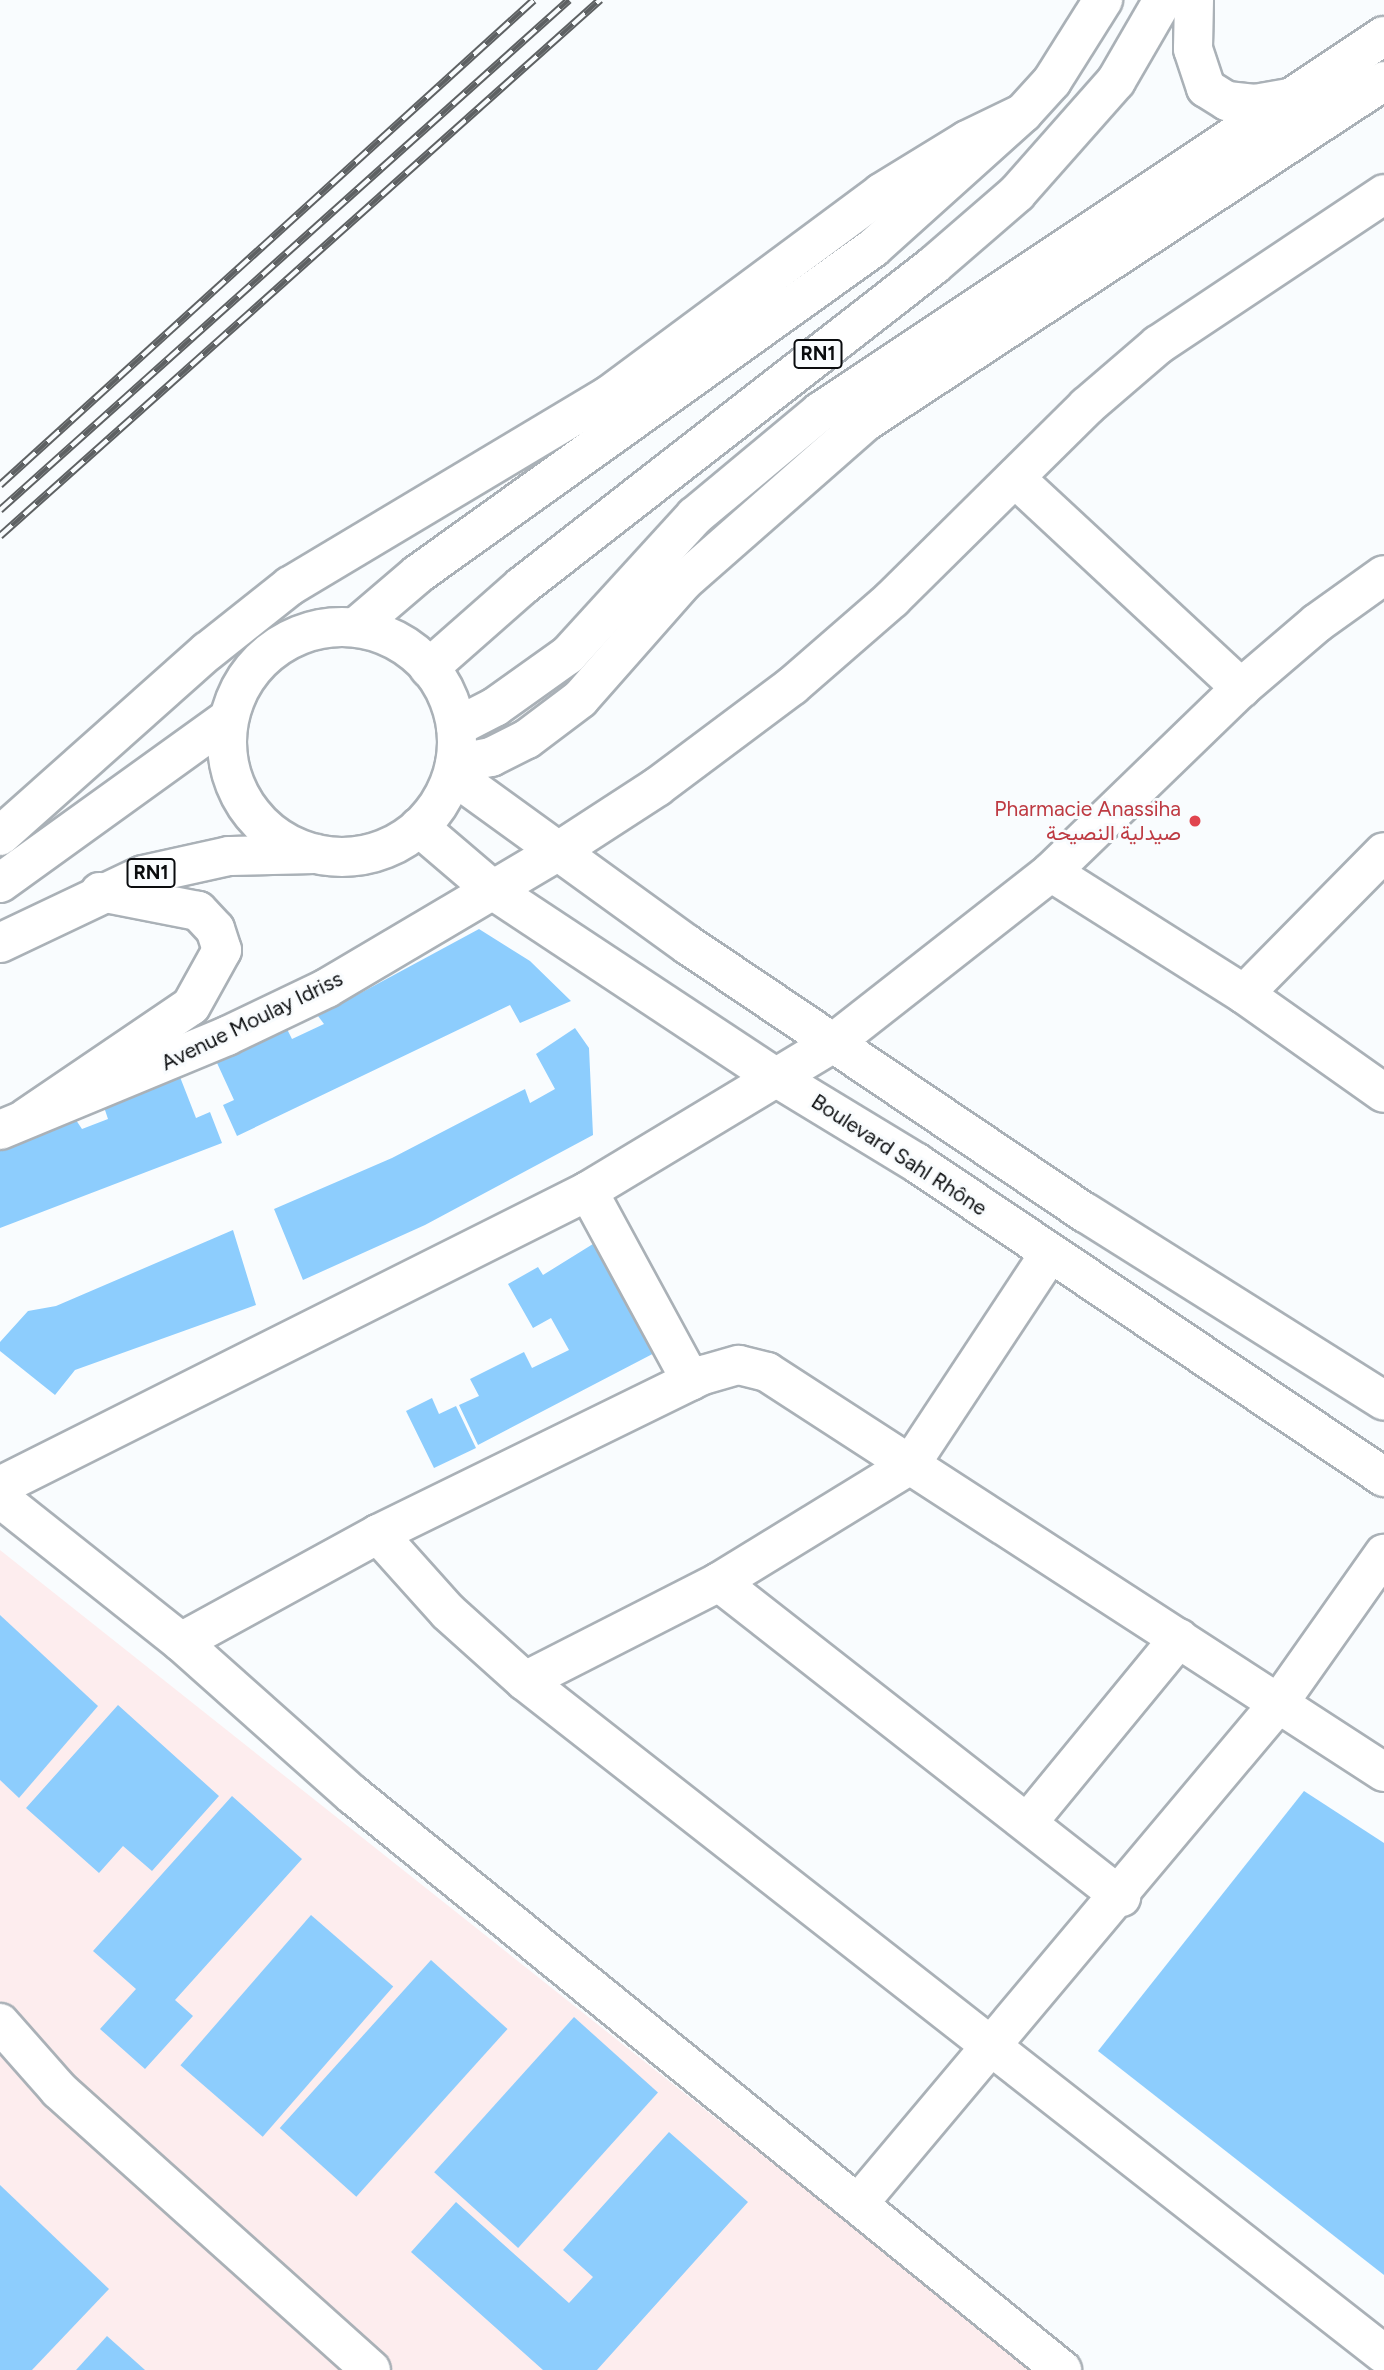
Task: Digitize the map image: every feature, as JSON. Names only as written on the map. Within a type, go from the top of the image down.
[{"type":"main road","name":"RN1","points":[[356,627],[418,574],[873,248],[1023,113],[1052,80],[1103,0]]},
{"type":"main road","name":"RN1","points":[[429,668],[522,586],[934,265],[1017,193],[1116,80],[1163,0]]},
{"type":"main road","points":[[1194,0],[1193,49],[1206,88],[1227,101],[1255,104],[1293,97]]},
{"type":"main road","points":[[456,727],[495,708],[568,655],[695,516],[820,412],[1384,36]]},
{"type":"main road","points":[[454,770],[491,757],[527,739],[580,699],[683,582],[865,422],[1384,81]]},
{"type":"main road","points":[[0,836],[208,651],[290,586],[608,396],[881,193],[1023,113]]},
{"type":"main road","name":"Avenue Moulay Idriss","points":[[13,1124],[228,1036],[327,988],[494,891],[657,787],[792,686],[892,599],[1087,405],[1158,345],[1384,194]]},
{"type":"main road","points":[[1016,478],[1241,688]]},
{"type":"main road","points":[[0,1486],[588,1191],[833,1043],[1051,872],[1241,688],[1317,623],[1384,575]]},
{"type":"main road","name":"RN1","points":[[0,943],[100,892],[142,875],[229,856],[316,854],[346,858],[377,852],[419,827],[454,770],[456,727],[440,679],[429,668],[389,636],[356,627],[322,628],[280,645],[241,686],[229,718],[226,754],[236,788],[255,818],[282,841],[316,854]]},
{"type":"main road","points":[[0,883],[229,718]]},
{"type":"main road","points":[[454,770],[560,850],[833,1043],[1086,1213],[1384,1401]]},
{"type":"main road","name":"Boulevard Sahl Rhône","points":[[419,827],[494,891],[777,1078],[917,1163],[1384,1477]]},
{"type":"main road","points":[[1244,994],[1379,866]]},
{"type":"main road","points":[[1051,872],[1244,994],[1384,1093]]},
{"type":"main road","points":[[13,1124],[173,1021],[191,1006],[216,970],[219,939],[198,911],[100,892]]},
{"type":"main road","points":[[588,1191],[691,1381]]},
{"type":"main road","points":[[525,1681],[719,1582],[910,1465],[1049,1254]]},
{"type":"main road","points":[[181,1642],[378,1534],[691,1381],[739,1365],[767,1371],[1384,1772]]},
{"type":"main road","points":[[0,1498],[181,1642],[353,1795],[1062,2370]]},
{"type":"main road","points":[[378,1534],[447,1612],[525,1681],[994,2045],[1384,2354]]},
{"type":"main road","points":[[858,2203],[1121,1897],[1278,1704],[1384,1555]]},
{"type":"main road","points":[[719,1582],[1121,1897]]},
{"type":"main road","points":[[1028,1822],[1179,1638]]},
{"type":"main road","points":[[0,2023],[59,2090],[371,2370]]},
{"type":"shaded area","points":[[0,1550],[1033,2370],[0,2370]]},
{"type":"building","points":[[479,929],[530,961],[571,1001],[520,1023],[510,1005],[237,1136],[223,1105],[234,1100],[217,1063],[287,1029],[292,1039],[324,1024],[318,1016]]},
{"type":"building","points":[[575,1028],[589,1048],[593,1135],[425,1225],[303,1280],[274,1209],[392,1158],[525,1089],[530,1103],[555,1089],[536,1054]]},
{"type":"building","points":[[180,1077],[196,1118],[210,1112],[222,1143],[0,1228],[0,1149],[76,1120],[82,1129],[108,1119],[104,1107]]},
{"type":"building","points":[[233,1230],[256,1305],[75,1370],[55,1395],[0,1351],[0,1342],[28,1311],[56,1306]]},
{"type":"building","points":[[601,1239],[664,1348],[478,1445],[459,1405],[479,1396],[470,1379],[524,1352],[532,1368],[569,1350],[551,1318],[533,1328],[508,1284],[538,1267],[543,1275]]},
{"type":"building","points":[[432,1398],[439,1414],[456,1406],[476,1448],[434,1468],[406,1411]]},
{"type":"building","points":[[0,1615],[98,1706],[19,1798],[0,1780]]},
{"type":"building","points":[[118,1705],[219,1796],[152,1871],[123,1846],[99,1873],[26,1808]]},
{"type":"building","points":[[1304,1791],[1384,1843],[1384,2275],[1098,2051]]},
{"type":"building","points":[[232,1796],[302,1859],[175,2000],[193,2016],[145,2069],[100,2029],[136,1989],[93,1951]]},
{"type":"building","points":[[311,1915],[393,1987],[263,2137],[180,2065]]},
{"type":"building","points":[[431,1960],[508,2029],[356,2197],[280,2128]]},
{"type":"building","points":[[574,2017],[658,2093],[518,2248],[434,2172]]},
{"type":"building","points":[[669,2132],[748,2202],[597,2370],[543,2370],[411,2252],[456,2202],[569,2303],[593,2277],[563,2250]]},
{"type":"building","points":[[0,2185],[109,2289],[32,2370],[0,2370]]},
{"type":"building","points":[[107,2336],[145,2370],[76,2370]]},
{"type":"railway","points":[[0,485],[534,0]]},
{"type":"railway","points":[[0,510],[569,0]]},
{"type":"railway","points":[[0,536],[600,0]]},
{"type":"place","name":"Pharmacie Anassiha صيدلية النصيحة","points":[[1195,821]]}]
